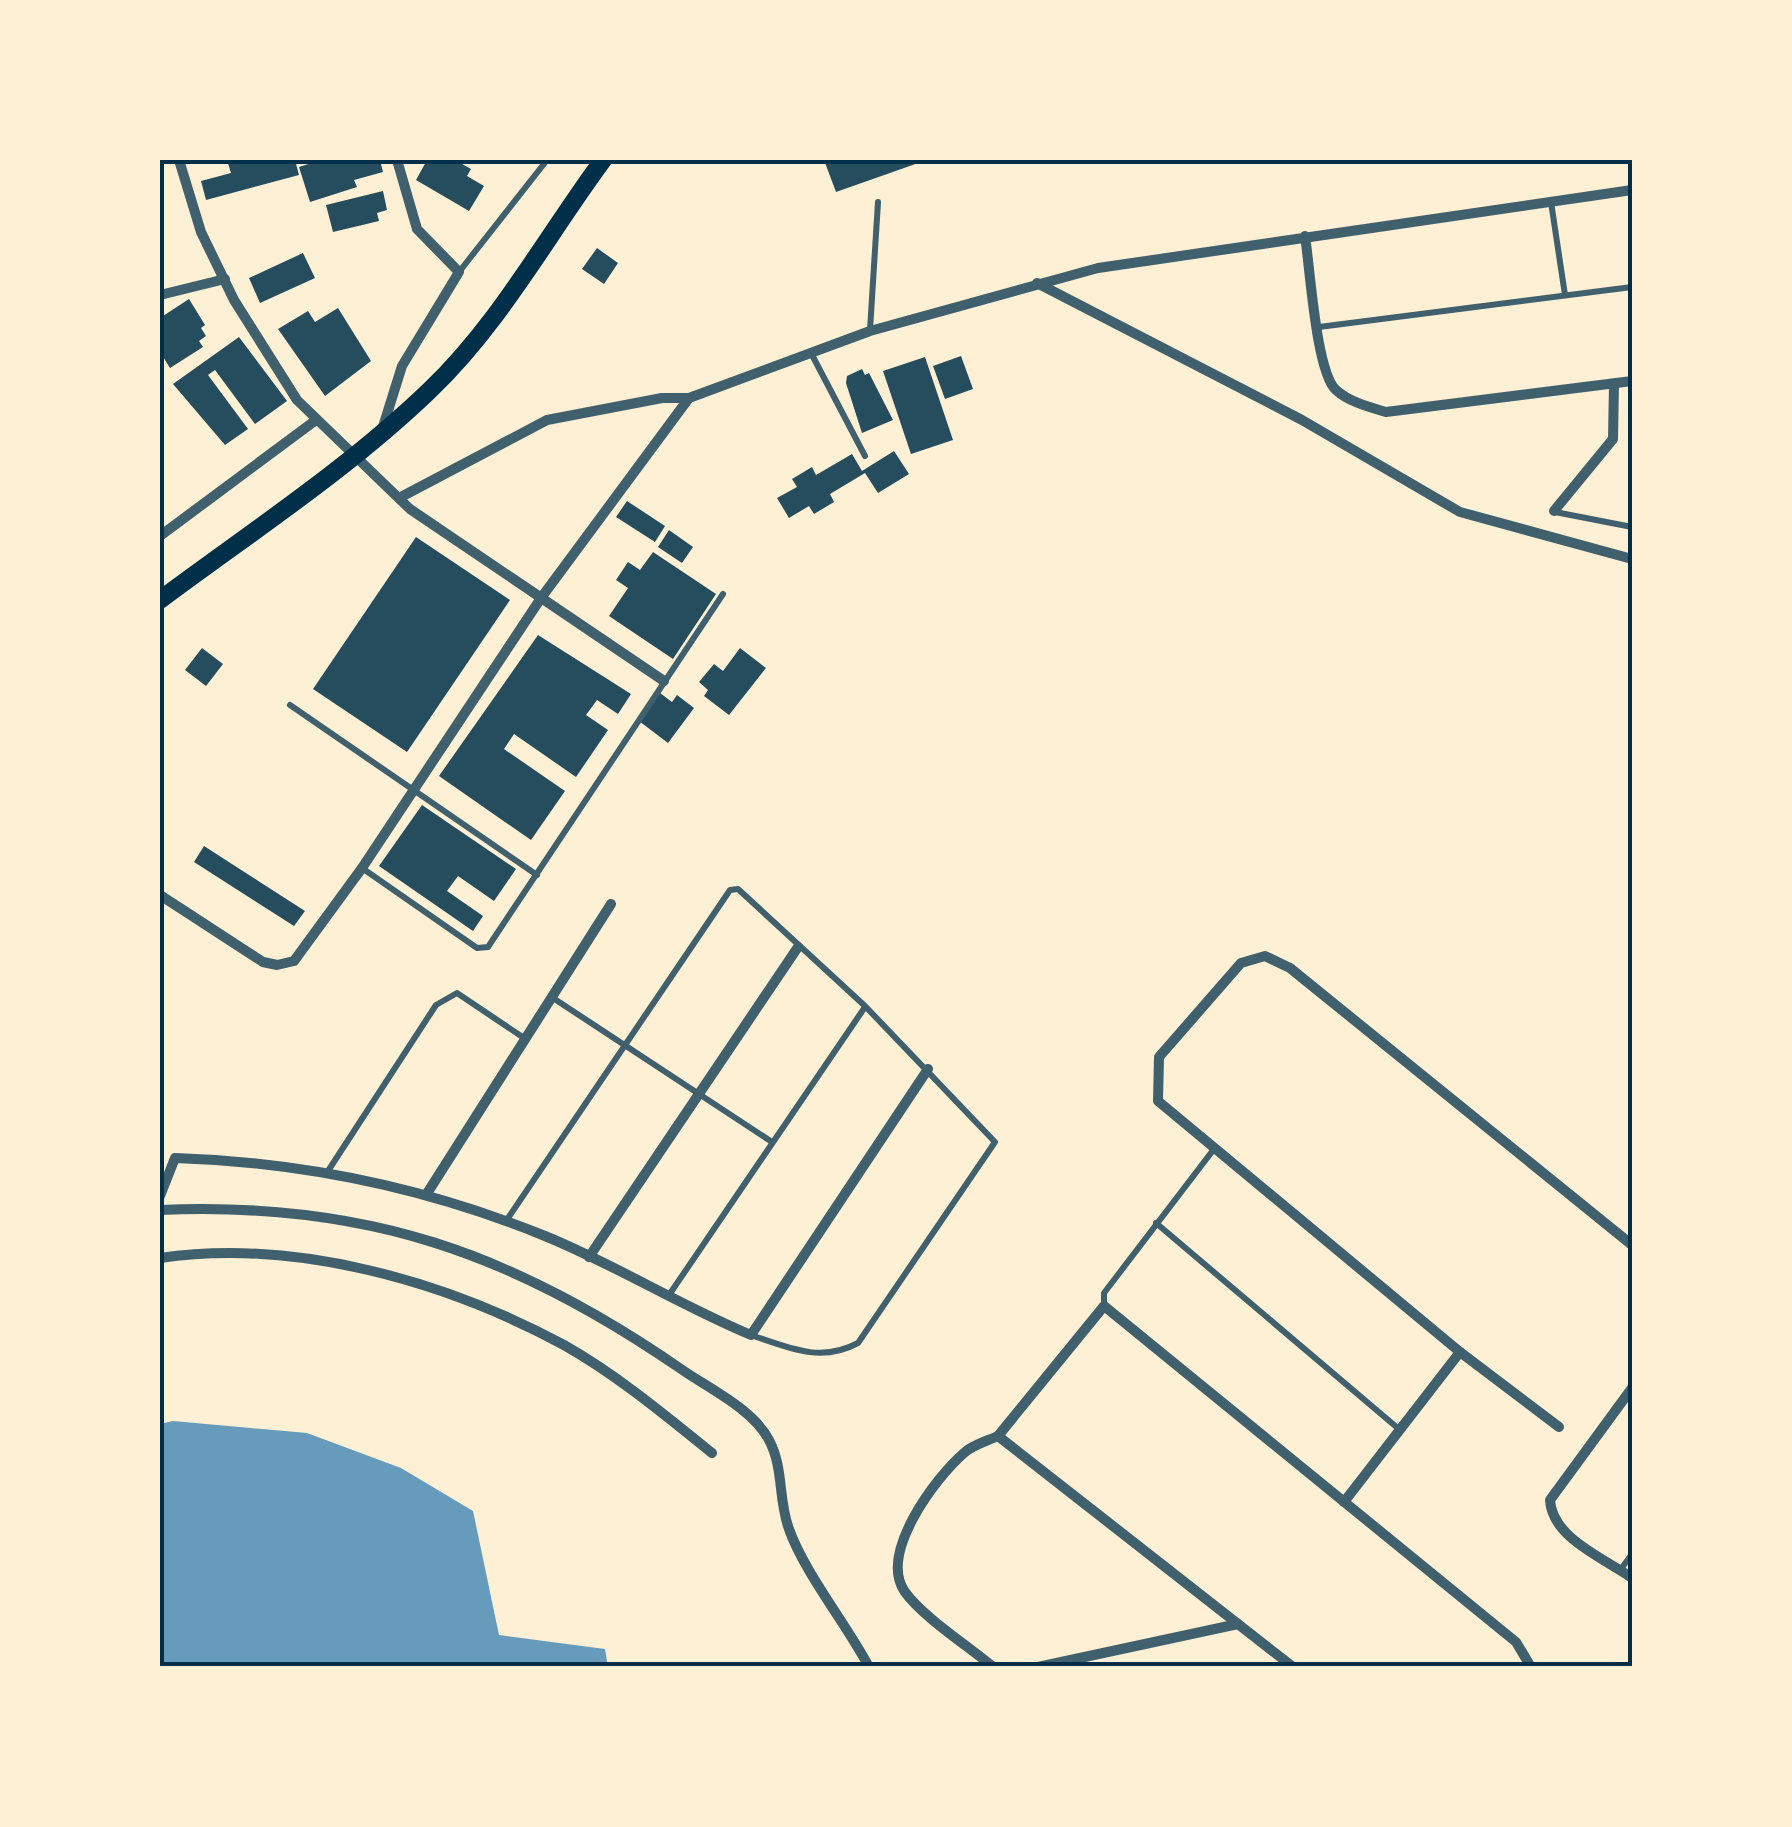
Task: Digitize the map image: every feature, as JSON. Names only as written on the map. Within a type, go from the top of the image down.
[{"type":"main road","points":[[160,600],[356,455],[432,389],[495,318],[600,163]]},
{"type":"street","points":[[179,160],[200,232],[297,400],[398,498],[664,681]]},
{"type":"street","points":[[381,433],[402,366],[459,272],[417,229],[397,160]]},
{"type":"street","points":[[398,498],[547,420],[662,398],[689,398],[870,331],[1036,282],[1158,257],[1632,190]]},
{"type":"street","points":[[1305,236],[1322,360],[1332,388],[1356,402],[1386,412],[1632,381]]},
{"type":"street","points":[[160,294],[225,279]]},
{"type":"street","points":[[1036,282],[1302,420],[1460,512],[1632,559]]},
{"type":"street","points":[[1554,512],[1612,438],[1614,384]]},
{"type":"street","points":[[160,896],[264,962],[277,966],[294,961],[307,948],[416,790],[542,598],[689,398]]},
{"type":"street","points":[[160,536],[316,420]]},
{"type":"street","points":[[426,1195],[611,904]]},
{"type":"street","points":[[589,1257],[798,948]]},
{"type":"street","points":[[1558,1427],[1460,1352],[1158,1100],[1158,1057],[1241,964],[1265,956],[1290,968],[1632,1245]]},
{"type":"street","points":[[160,1196],[175,1158],[328,1172],[426,1195],[506,1221],[752,1335],[928,1069]]},
{"type":"street","points":[[160,1210],[230,1207],[339,1217],[405,1232],[470,1252],[559,1292],[657,1352],[752,1419],[769,1438],[780,1474],[788,1529],[870,1667]]},
{"type":"street","points":[[160,1258],[203,1252],[302,1258],[442,1291],[565,1346],[638,1394],[712,1453]]},
{"type":"street","points":[[992,1667],[905,1593],[896,1574],[897,1560],[926,1497],[966,1450],[998,1436],[1104,1306],[1516,1642],[1531,1667]]},
{"type":"street","points":[[1344,1502],[1460,1352]]},
{"type":"street","points":[[1632,1388],[1550,1500],[1551,1513],[1563,1530],[1632,1578]]},
{"type":"street","points":[[998,1436],[1293,1667]]},
{"type":"street","points":[[1038,1667],[1238,1624]]},
{"type":"lane","points":[[459,272],[547,160]]},
{"type":"lane","points":[[1551,201],[1565,296]]},
{"type":"lane","points":[[870,331],[878,202]]},
{"type":"lane","points":[[1319,327],[1632,287]]},
{"type":"lane","points":[[811,352],[864,456]]},
{"type":"lane","points":[[1554,512],[1632,527]]},
{"type":"lane","points":[[362,868],[483,950],[723,594]]},
{"type":"lane","points":[[290,705],[536,874]]},
{"type":"lane","points":[[506,1221],[734,887],[865,1006],[995,1142],[858,1342],[837,1354],[805,1353],[752,1335]]},
{"type":"lane","points":[[328,1172],[436,1005],[447,995],[457,993],[524,1038]]},
{"type":"lane","points":[[552,997],[772,1142]]},
{"type":"lane","points":[[668,1296],[865,1006]]},
{"type":"lane","points":[[1104,1306],[1104,1294],[1215,1148]]},
{"type":"lane","points":[[1156,1224],[1400,1430]]},
{"type":"lane","points":[[1621,1570],[1632,1554]]},
{"type":"water","points":[[173,1421],[307,1433],[401,1468],[473,1511],[499,1635],[605,1649],[608,1667],[160,1667],[160,1424]]},
{"type":"building","points":[[227,160],[295,160],[299,175],[206,200],[201,181],[231,173]]},
{"type":"building","points":[[321,160],[380,160],[383,172],[354,180],[357,187],[310,202],[299,167]]},
{"type":"building","points":[[427,160],[455,160],[471,169],[467,176],[484,186],[469,211],[416,180]]},
{"type":"building","points":[[824,160],[924,160],[924,161],[836,192]]},
{"type":"building","points":[[383,191],[387,210],[377,213],[379,221],[333,232],[326,205]]},
{"type":"building","points":[[597,248],[618,263],[604,284],[582,269]]},
{"type":"building","points":[[303,253],[315,278],[260,303],[249,278]]},
{"type":"building","points":[[189,299],[205,325],[201,328],[206,336],[199,341],[203,347],[170,368],[160,352],[160,318]]},
{"type":"building","points":[[338,308],[371,361],[325,396],[278,329],[308,311],[315,322]]},
{"type":"building","points":[[239,337],[287,401],[255,424],[215,370],[208,375],[248,429],[225,445],[173,384]]},
{"type":"building","points":[[961,356],[973,389],[945,399],[933,366]]},
{"type":"building","points":[[925,357],[953,440],[911,454],[883,371]]},
{"type":"building","points":[[862,369],[865,375],[869,373],[893,420],[862,433],[846,383],[847,376]]},
{"type":"building","points":[[894,451],[909,474],[878,493],[865,473],[830,494],[834,502],[814,514],[809,506],[789,518],[777,498],[797,487],[792,479],[812,467],[816,475],[852,454],[862,471]]},
{"type":"building","points":[[627,501],[665,526],[655,542],[616,517]]},
{"type":"building","points":[[669,530],[693,547],[682,563],[658,547]]},
{"type":"building","points":[[416,537],[510,600],[407,752],[313,689]]},
{"type":"building","points":[[653,552],[716,594],[673,659],[609,616],[628,588],[616,580],[628,562],[640,570]]},
{"type":"building","points":[[538,635],[631,694],[618,714],[597,700],[586,715],[608,730],[576,777],[514,734],[504,749],[565,791],[531,840],[439,776]]},
{"type":"building","points":[[202,648],[223,664],[206,686],[185,670]]},
{"type":"building","points":[[740,648],[766,668],[729,715],[704,696],[708,690],[699,682],[714,664],[723,671]]},
{"type":"building","points":[[660,693],[672,702],[677,695],[694,708],[668,743],[639,721]]},
{"type":"building","points":[[422,805],[516,869],[494,901],[458,876],[447,891],[483,916],[473,931],[379,866]]},
{"type":"building","points":[[204,846],[305,911],[294,926],[194,862]]}]
